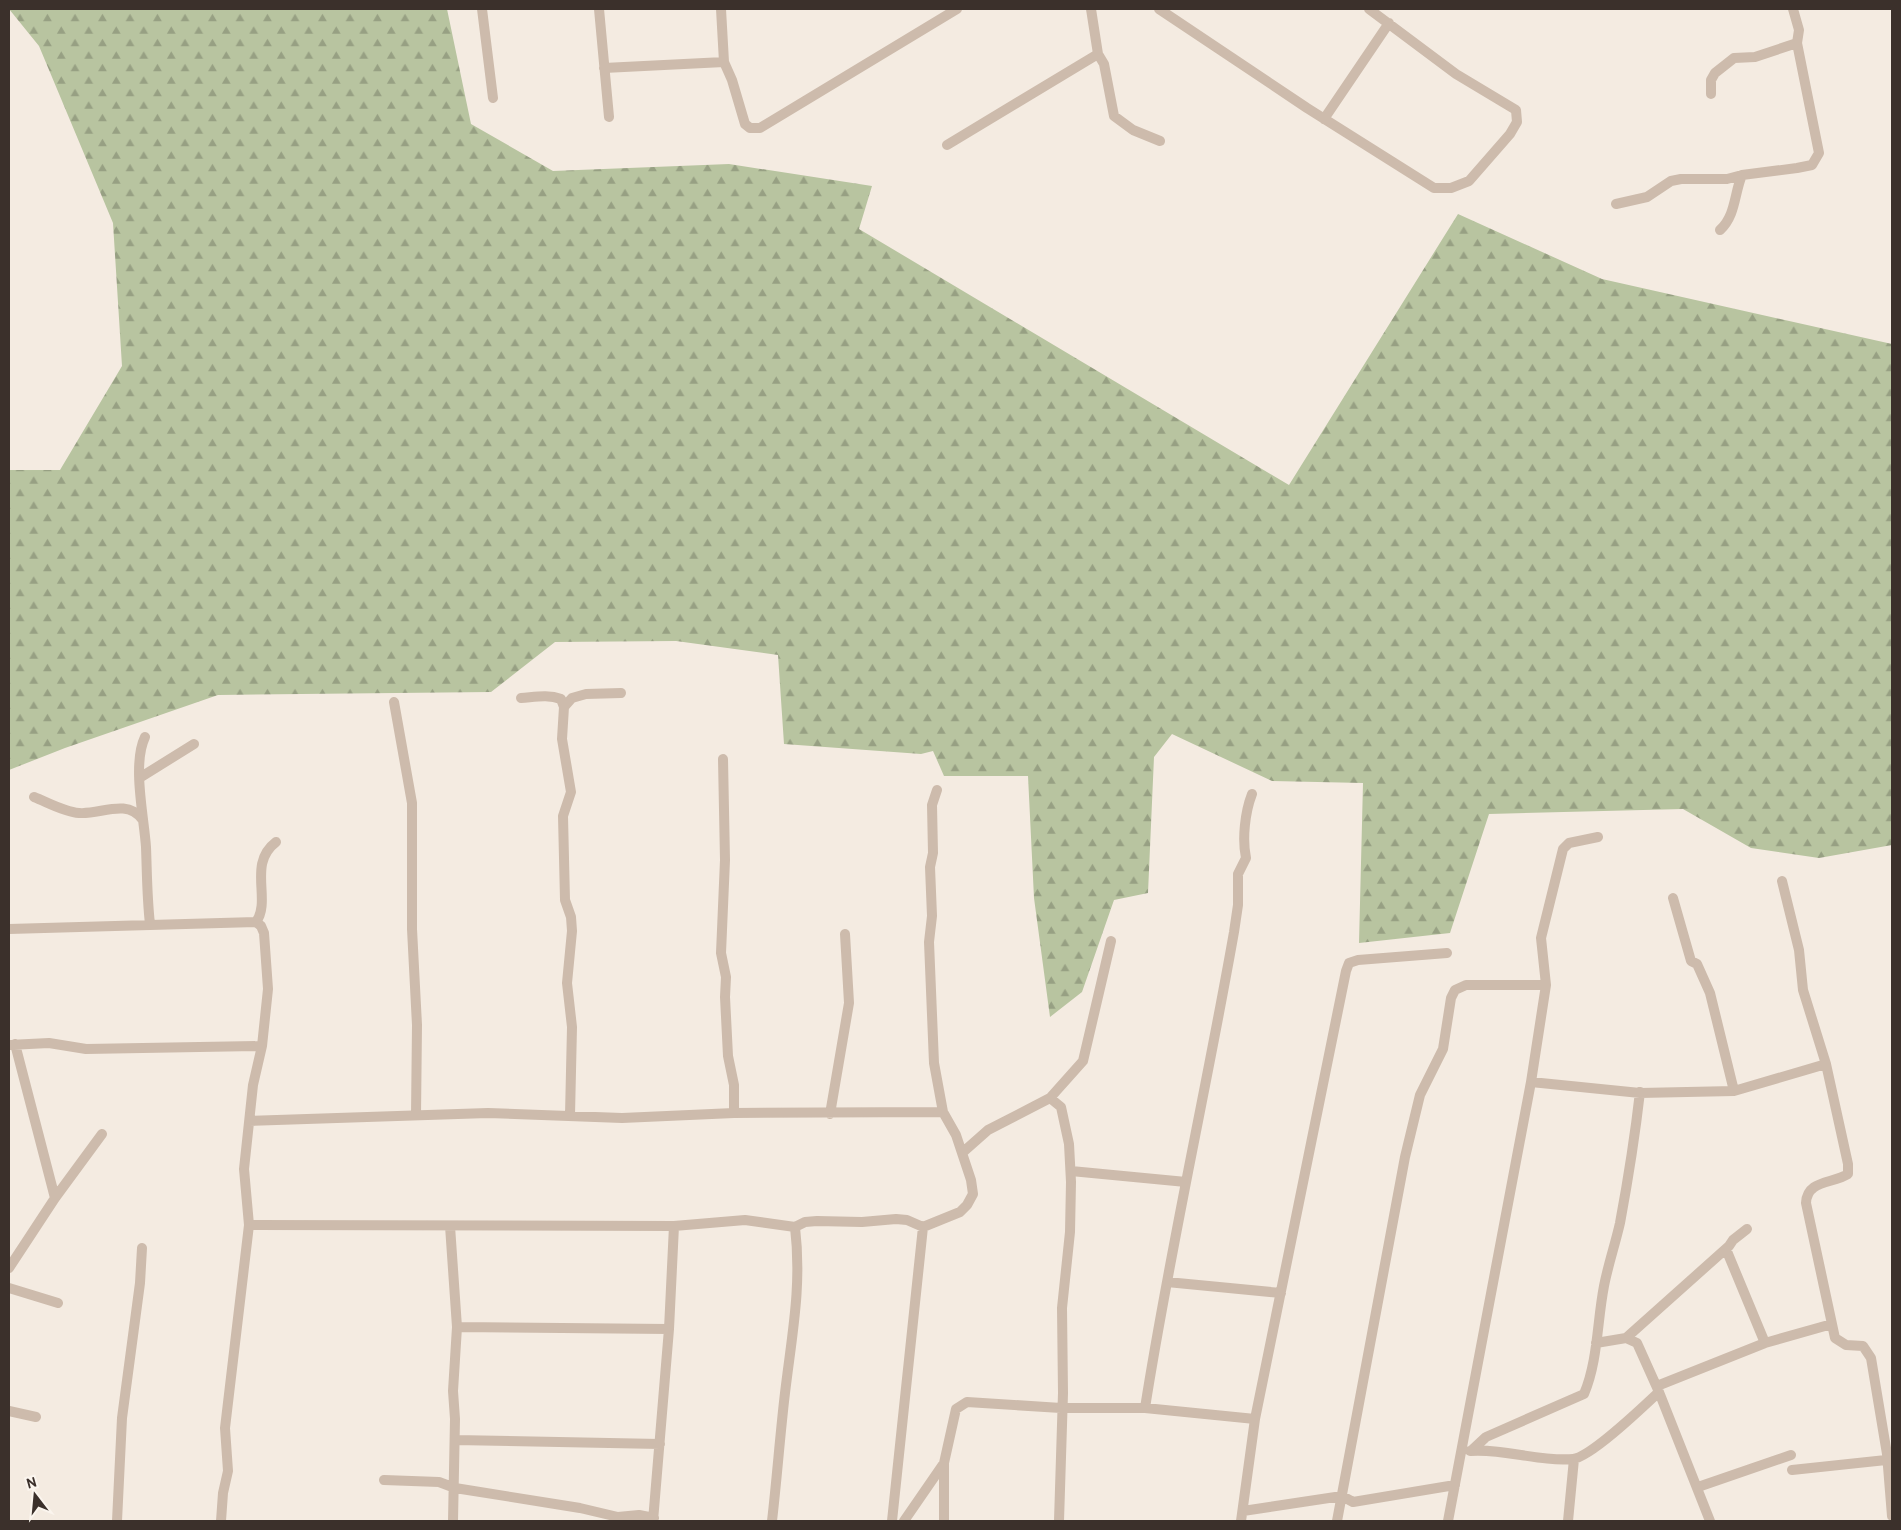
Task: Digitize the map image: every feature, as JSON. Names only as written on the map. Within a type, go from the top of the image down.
[{"type":"street","points":[[482,9],[493,98]]},
{"type":"street","points":[[599,9],[609,117]]},
{"type":"street","points":[[721,9],[724,62],[732,80],[745,124],[750,128],[760,128],[956,9]]},
{"type":"street","points":[[1091,9],[1098,54],[1104,64],[1114,116],[1133,130],[1160,141]]},
{"type":"street","points":[[1159,9],[1324,119],[1434,188],[1451,188],[1469,181],[1510,134],[1517,122],[1516,110],[1456,74],[1369,9]]},
{"type":"street","points":[[1616,204],[1647,197],[1676,180],[1728,179],[1812,164],[1819,153],[1797,43],[1799,30],[1793,9]]},
{"type":"street","points":[[1324,119],[1389,23]]},
{"type":"street","points":[[1711,94],[1711,80],[1715,73],[1734,58],[1755,57],[1797,43]]},
{"type":"street","points":[[947,145],[1098,54]]},
{"type":"street","points":[[604,68],[724,62]]},
{"type":"street","points":[[1720,230],[1729,222],[1742,175]]},
{"type":"street","points":[[564,707],[572,698],[586,694],[622,692]]},
{"type":"street","points":[[521,698],[555,697],[562,699],[564,707],[562,739],[571,792],[563,816],[565,900],[571,917],[572,931],[567,983],[572,1027],[570,1115]]},
{"type":"street","points":[[394,702],[412,803],[412,929],[417,1026],[416,1115]]},
{"type":"street","points":[[145,737],[141,746],[139,795],[150,924]]},
{"type":"street","points":[[141,777],[194,744]]},
{"type":"street","points":[[723,759],[725,860],[722,953],[726,977],[725,997],[728,1056],[734,1085],[734,1112]]},
{"type":"street","points":[[248,1225],[674,1226],[745,1220],[795,1227],[805,1222],[816,1221],[862,1222],[896,1219],[907,1220],[923,1227],[960,1212],[967,1205],[973,1194],[971,1180],[956,1135],[943,1112],[934,1062],[929,979],[932,805],[937,790]]},
{"type":"street","points":[[1145,1408],[1167,1282],[1198,1130],[1234,932],[1238,905],[1236,885],[1238,874],[1246,858],[1244,847],[1247,807],[1252,794]]},
{"type":"street","points":[[34,797],[77,813],[128,809],[137,812],[142,819]]},
{"type":"street","points":[[1448,1521],[1531,1082],[1546,985],[1542,938],[1561,855],[1569,843],[1598,837]]},
{"type":"street","points":[[256,922],[260,914],[263,857],[276,842]]},
{"type":"street","points":[[1782,882],[1799,950],[1803,990],[1826,1064],[1848,1164],[1848,1174],[1840,1179],[1819,1184],[1811,1189],[1806,1194],[1806,1203],[1835,1338],[1839,1342],[1863,1346],[1871,1358],[1888,1454],[1892,1516]]},
{"type":"street","points":[[1673,898],[1691,961],[1698,964],[1710,993],[1734,1091]]},
{"type":"street","points":[[9,929],[50,930],[150,924],[256,922],[261,926],[264,933],[268,989],[262,1046],[253,1085],[244,1169],[248,1225],[225,1428],[228,1471],[223,1493],[221,1521]]},
{"type":"street","points":[[830,1114],[848,1003],[845,934]]},
{"type":"street","points":[[962,1153],[988,1130],[1050,1098],[1083,1061],[1110,941]]},
{"type":"street","points":[[1446,953],[1358,960],[1349,964],[1346,971],[1255,1418],[1242,1516],[1342,1496],[1353,1502],[1455,1485]]},
{"type":"street","points":[[1337,1521],[1405,1157],[1420,1095],[1444,1049],[1452,994],[1466,984],[1546,985]]},
{"type":"street","points":[[55,1198],[12,1045],[49,1043],[86,1048],[262,1046]]},
{"type":"street","points":[[1531,1082],[1640,1092],[1734,1091],[1826,1064]]},
{"type":"street","points":[[1471,1451],[1486,1437],[1584,1394],[1596,1343],[1604,1285],[1620,1221],[1629,1163],[1634,1146],[1640,1092]]},
{"type":"street","points":[[1050,1098],[1061,1107],[1065,1120],[1071,1171],[1070,1232],[1062,1308],[1062,1521]]},
{"type":"street","points":[[250,1121],[488,1113],[622,1118],[734,1112],[830,1114],[943,1112]]},
{"type":"street","points":[[9,1268],[55,1198],[102,1134]]},
{"type":"street","points":[[1071,1171],[1186,1182]]},
{"type":"street","points":[[450,1226],[457,1328],[453,1391],[455,1440],[453,1521]]},
{"type":"street","points":[[384,1480],[439,1482],[455,1488],[580,1508],[618,1517],[640,1515],[654,1520],[669,1328],[674,1226]]},
{"type":"street","points":[[772,1521],[784,1394],[798,1301],[799,1260],[795,1227]]},
{"type":"street","points":[[892,1521],[923,1227]]},
{"type":"street","points":[[1596,1343],[1626,1338],[1726,1249],[1733,1240],[1748,1229]]},
{"type":"street","points":[[118,1521],[122,1418],[140,1283],[142,1248]]},
{"type":"street","points":[[1726,1249],[1765,1343]]},
{"type":"street","points":[[1167,1282],[1281,1293]]},
{"type":"street","points":[[9,1288],[58,1303]]},
{"type":"street","points":[[1460,1454],[1471,1451],[1574,1459],[1602,1442],[1658,1389],[1765,1343],[1832,1324]]},
{"type":"street","points":[[457,1328],[669,1328]]},
{"type":"street","points":[[1626,1338],[1636,1343],[1658,1389],[1710,1521]]},
{"type":"street","points":[[944,1521],[944,1463],[956,1409],[967,1402],[1061,1408],[1145,1408],[1255,1418]]},
{"type":"street","points":[[9,1411],[36,1416]]},
{"type":"street","points":[[455,1440],[660,1444]]},
{"type":"street","points":[[1792,1470],[1888,1454]]},
{"type":"street","points":[[1698,1488],[1791,1456]]},
{"type":"street","points":[[1568,1521],[1574,1459]]},
{"type":"street","points":[[904,1521],[944,1463]]},
{"type":"green space","points":[[9,9],[447,9],[471,124],[553,171],[729,164],[872,186],[859,229],[1289,485],[1458,214],[1602,279],[1892,344],[1892,845],[1819,858],[1751,848],[1683,809],[1489,814],[1450,933],[1359,943],[1363,783],[1272,781],[1172,734],[1154,757],[1148,893],[1114,900],[1082,992],[1050,1017],[1034,898],[1028,776],[944,776],[933,751],[921,754],[784,744],[778,655],[676,641],[555,642],[491,692],[218,695],[65,748],[9,770],[9,470],[60,470],[122,366],[113,223],[39,46]]}]
